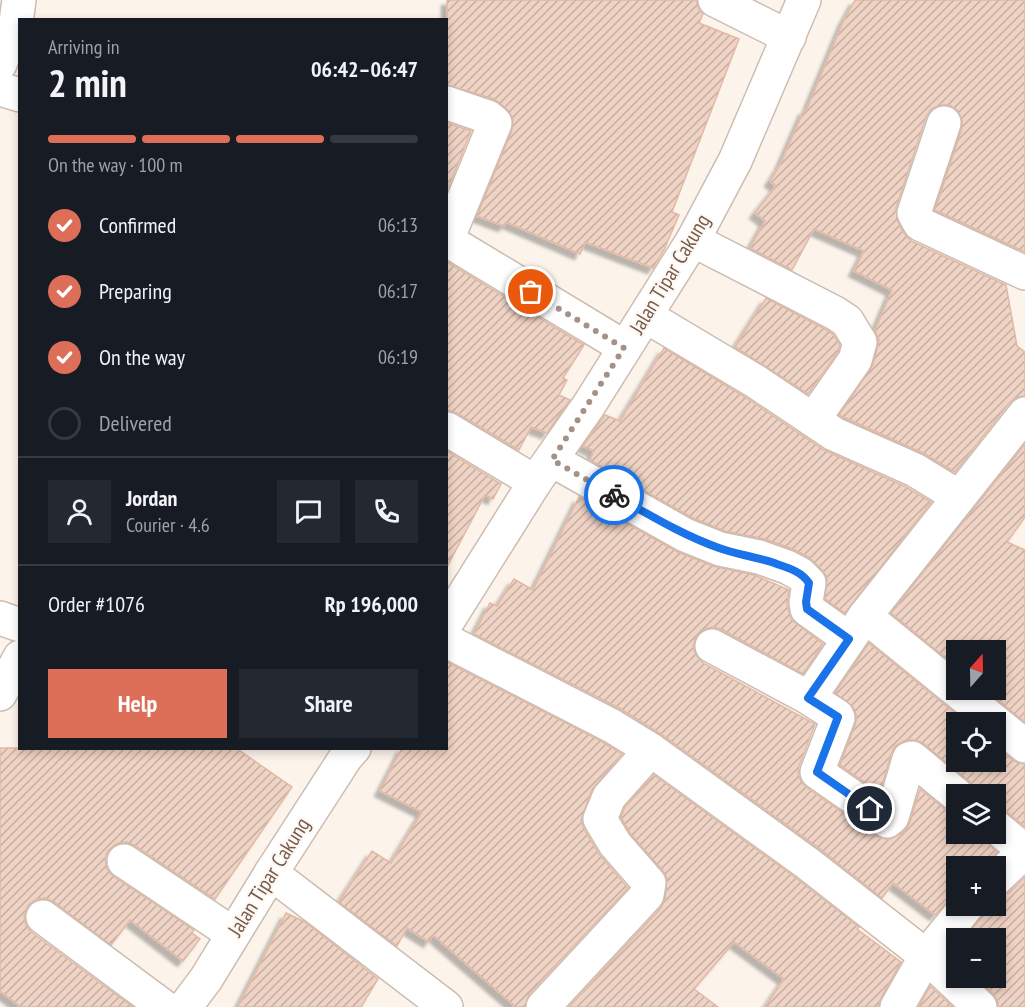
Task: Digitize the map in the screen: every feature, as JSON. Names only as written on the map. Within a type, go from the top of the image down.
[{"type":"street","points":[[715,0],[789,37]]},
{"type":"street","name":"Jalan Tipar Cakung","points":[[448,620],[693,240],[735,161],[804,0]]},
{"type":"street","points":[[0,64],[18,15]]},
{"type":"street","points":[[0,89],[18,94]]},
{"type":"street","points":[[448,103],[488,117],[495,123],[448,238]]},
{"type":"street","points":[[944,123],[918,199],[914,213],[916,219],[920,224],[1025,273]]},
{"type":"street","points":[[693,240],[812,300],[847,321],[860,342],[855,360],[813,420]]},
{"type":"street","points":[[448,241],[624,348]]},
{"type":"street","points":[[646,316],[755,381],[834,434],[915,470],[959,497]]},
{"type":"street","points":[[808,698],[857,627],[1025,414]]},
{"type":"street","points":[[448,429],[720,549],[759,557],[800,574],[809,583],[807,609],[857,627],[1025,746]]},
{"type":"street","points":[[0,618],[18,624]]},
{"type":"street","points":[[448,642],[612,726],[651,750],[807,862],[926,956],[980,1007]]},
{"type":"street","points":[[712,646],[808,698],[838,717],[817,772],[887,821],[892,817],[909,759],[912,758],[946,786]]},
{"type":"street","points":[[0,694],[18,661]]},
{"type":"street","points":[[543,1007],[647,895],[649,883],[615,844],[600,819],[609,797],[651,750]]},
{"type":"street","name":"Jalan Tipar Cakung","points":[[185,1007],[206,979],[343,751]]},
{"type":"street","points":[[1006,835],[1025,851],[1006,869]]},
{"type":"street","points":[[124,861],[233,933]]},
{"type":"street","points":[[271,873],[446,1007]]},
{"type":"street","points":[[897,1007],[926,956],[959,916]]},
{"type":"street","points":[[43,917],[164,1007]]},
{"type":"building","points":[[447,0],[696,0],[703,14],[699,23],[739,39],[672,212],[679,215],[664,250],[653,268],[585,242],[580,254],[506,222],[504,226],[477,216],[512,130],[513,119],[507,109],[494,99],[448,85]]},
{"type":"building","points":[[855,0],[1025,0],[1025,252],[935,210],[962,128],[962,120],[958,111],[950,105],[940,105],[931,109],[926,117],[896,208],[898,222],[911,241],[1006,285],[1017,346],[1025,352],[1025,396],[1010,402],[955,472],[923,453],[839,415],[873,365],[879,340],[875,330],[892,290],[854,271],[864,251],[814,229],[792,270],[750,248],[765,221],[755,213],[776,186],[770,181],[780,165],[804,110],[806,111],[843,22]]},
{"type":"building","points":[[448,123],[471,131],[448,188]]},
{"type":"building","points":[[448,263],[584,345],[563,378],[567,380],[559,395],[570,400],[547,433],[531,427],[519,450],[457,413],[448,410]]},
{"type":"building","points":[[766,298],[833,334],[840,345],[838,352],[808,394],[735,347]]},
{"type":"building","points":[[664,348],[745,397],[824,450],[906,487],[931,502],[845,613],[825,599],[827,577],[809,557],[765,539],[725,531],[693,518],[590,460],[594,451],[583,446],[605,415],[620,421]]},
{"type":"building","points":[[1025,444],[1025,517],[1007,542],[1025,550],[1025,722],[998,700],[1006,700],[1006,640],[946,640],[946,658],[891,613]]},
{"type":"building","points":[[448,452],[501,484],[493,499],[485,495],[448,565]]},
{"type":"building","points":[[579,497],[678,552],[713,566],[754,575],[789,590],[787,604],[791,619],[823,644],[803,674],[721,629],[712,627],[703,630],[696,637],[693,646],[696,655],[703,663],[815,724],[799,766],[798,773],[801,781],[806,787],[876,836],[888,840],[904,832],[910,822],[920,789],[946,809],[946,844],[989,844],[997,852],[993,856],[946,856],[946,903],[935,915],[893,883],[882,898],[819,848],[661,734],[621,709],[474,634],[490,603],[497,606],[514,579],[533,590]]},
{"type":"building","points":[[869,643],[954,712],[946,712],[946,762],[924,744],[916,740],[906,740],[895,746],[891,754],[880,793],[840,765],[857,717],[853,707],[835,693]]},
{"type":"building","points":[[448,663],[622,754],[592,790],[581,820],[599,854],[628,888],[529,994],[525,1007],[516,1007],[433,935],[429,942],[407,928],[397,946],[339,902],[372,851],[391,863],[422,812],[380,791],[401,750],[448,750]]},
{"type":"building","points":[[0,748],[18,748],[18,750],[239,750],[292,787],[215,899],[134,845],[126,842],[116,844],[108,851],[105,859],[107,869],[113,876],[194,930],[192,933],[200,939],[183,961],[130,920],[111,945],[54,902],[45,898],[35,900],[28,905],[24,915],[26,925],[31,932],[133,1007],[21,1007],[0,991]]},
{"type":"building","points":[[1006,755],[1014,761],[1025,764],[1025,827],[1006,812],[1006,784],[971,784],[958,772],[1006,772]]},
{"type":"building","points":[[654,775],[796,878],[901,962],[878,1007],[765,1007],[784,979],[734,942],[694,989],[718,1007],[569,1007],[661,908],[665,899],[667,878],[630,833],[621,817],[625,807]]},
{"type":"building","points":[[1025,877],[1025,1007],[998,1007],[998,1001],[987,988],[1006,988],[1006,928],[973,928],[982,916],[1006,916],[1006,894]]},
{"type":"building","points":[[286,913],[305,922],[378,979],[361,1007],[238,1007]]},
{"type":"building","points":[[930,986],[953,1007],[919,1007]]},
{"type":"way so far","points":[[531,292],[624,348],[552,460],[614,495]]},
{"type":"route","points":[[614,495],[685,534],[720,549],[759,557],[786,567],[805,578],[809,583],[807,609],[849,639],[808,698],[838,717],[817,772],[870,809]]}]
